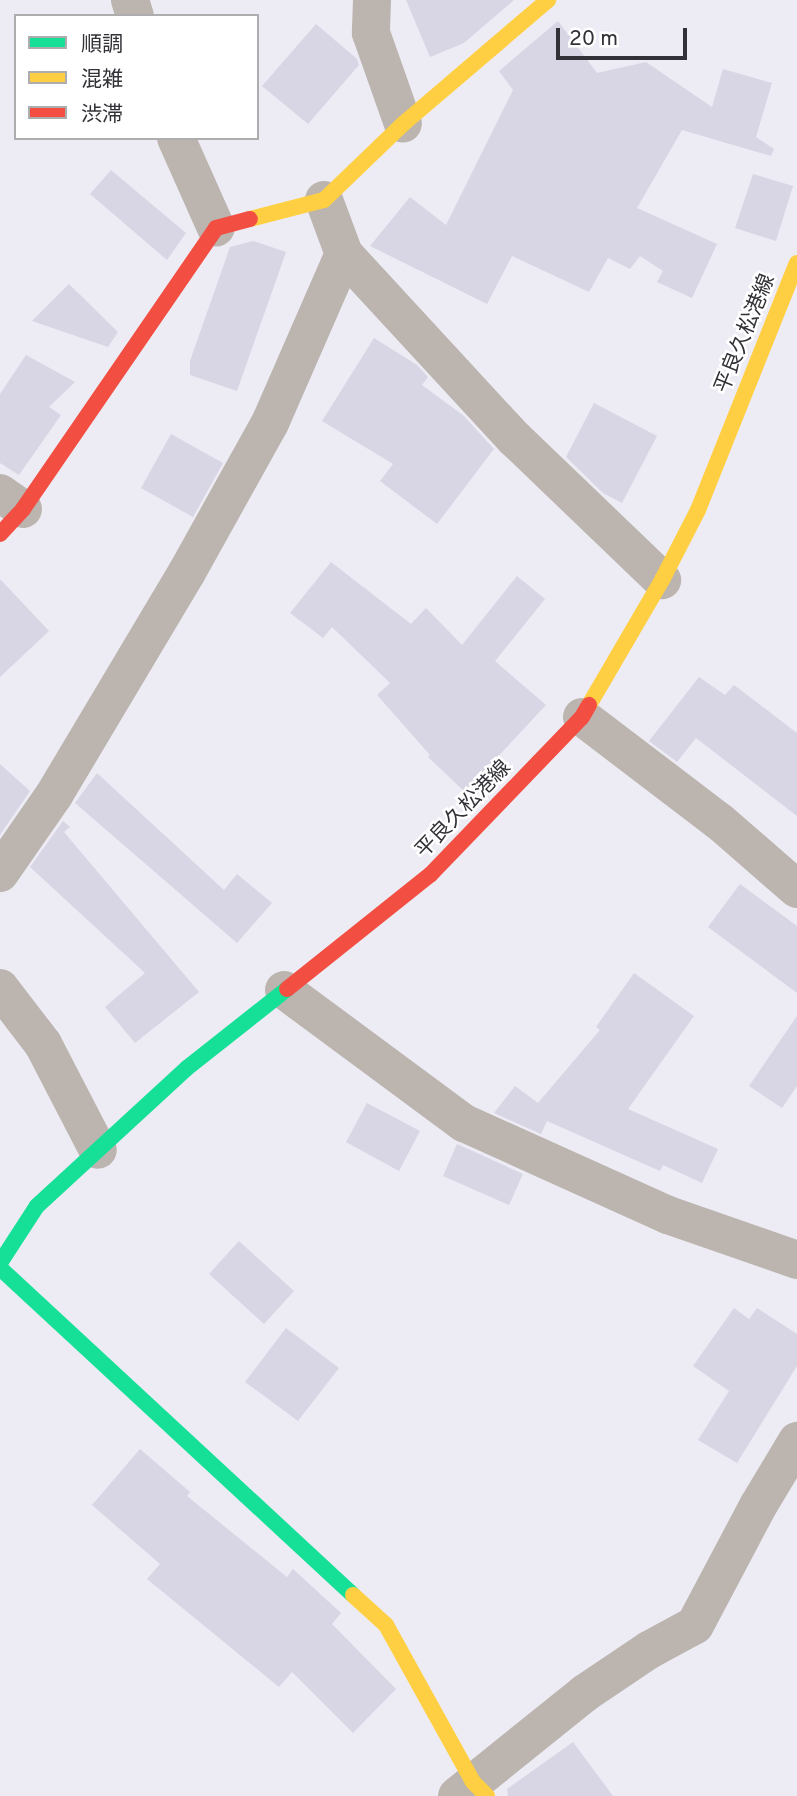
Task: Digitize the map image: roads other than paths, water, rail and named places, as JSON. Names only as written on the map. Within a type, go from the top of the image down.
[{"type":"street","points":[[372,0],[371,33],[403,124]]},
{"type":"street","points":[[8,512],[216,228],[324,200],[403,124],[548,0]]},
{"type":"street","points":[[177,140],[216,228]]},
{"type":"street","points":[[324,200],[344,254],[515,439],[662,580]]},
{"type":"street","points":[[0,873],[54,795],[187,572],[270,423],[344,254]]},
{"type":"street","name":"平良久松港線","points":[[0,1265],[37,1206],[187,1068],[430,875],[582,717],[662,580],[698,510],[797,263]]},
{"type":"street","points":[[582,717],[720,822],[797,889]]},
{"type":"street","points":[[0,988],[43,1044],[98,1150]]},
{"type":"street","points":[[284,990],[464,1123],[668,1215],[797,1260]]},
{"type":"street","points":[[0,1265],[386,1625],[472,1791],[585,1693],[649,1650],[695,1625],[758,1506],[797,1441]]}]
